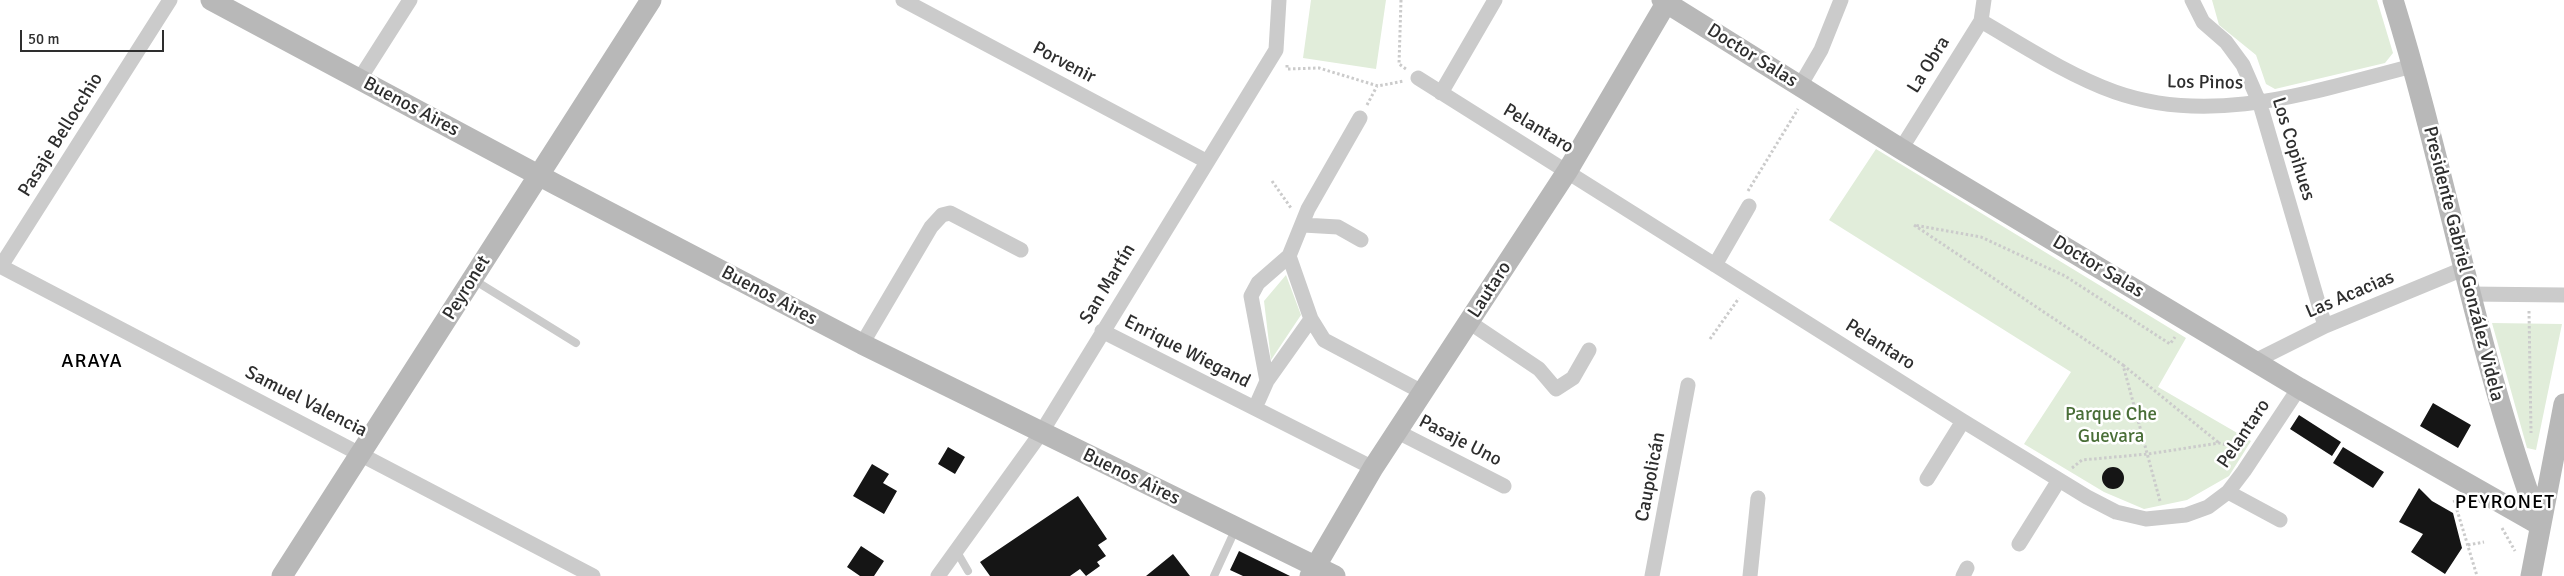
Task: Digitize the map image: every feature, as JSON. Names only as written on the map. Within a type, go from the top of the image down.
[{"type":"main road","name":"Buenos Aires","points":[[211,0],[539,176],[862,344],[1236,528],[1313,571],[1334,576]]},
{"type":"main road","name":"Peyronet","points":[[282,576],[650,0]]},
{"type":"main road","name":"Presidente Gabriel González Videla","points":[[2393,0],[2413,66],[2469,294],[2513,452],[2540,525]]},
{"type":"main road","name":"Doctor Salas","points":[[1665,1],[1900,149],[2299,388],[2540,525]]},
{"type":"main road","name":"Lautaro","points":[[1313,571],[1422,392],[1568,170],[1665,1]]},
{"type":"main road","points":[[2531,576],[2564,404]]},
{"type":"street","name":"Pasaje Bellocchio","points":[[0,266],[170,0]]},
{"type":"street","points":[[359,80],[410,0]]},
{"type":"street","name":"Porvenir","points":[[903,0],[1206,161]]},
{"type":"street","name":"San Martín","points":[[938,576],[1041,433],[1206,161],[1276,50],[1279,0]]},
{"type":"street","points":[[1441,93],[1496,0]]},
{"type":"street","points":[[1804,89],[1822,50],[1841,0]]},
{"type":"street","name":"La Obra","points":[[1900,149],[1980,21],[1984,0]]},
{"type":"street","name":"Los Copihues","points":[[2192,0],[2204,22],[2226,42],[2243,65],[2260,104],[2325,326]]},
{"type":"street","name":"Los Pinos","points":[[1980,21],[2080,77],[2115,92],[2150,102],[2197,107],[2260,104],[2413,66]]},
{"type":"street","name":"Pelantaro","points":[[1418,78],[1568,170],[1963,421],[2058,480],[2116,512],[2146,519],[2186,515],[2208,507],[2228,492],[2299,388]]},
{"type":"street","name":"Enrique Wiegand","points":[[1267,381],[1251,296],[1258,284],[1290,256],[1308,209],[1360,118]]},
{"type":"street","points":[[1715,265],[1749,206]]},
{"type":"street","points":[[862,344],[930,227],[942,214],[950,213],[1021,250]]},
{"type":"street","points":[[1303,225],[1338,228],[1361,240]]},
{"type":"street","points":[[1290,256],[1311,319],[1324,340],[1422,392]]},
{"type":"street","name":"Samuel Valencia","points":[[0,266],[362,453],[593,576]]},
{"type":"street","name":"Las Acacias","points":[[2255,361],[2325,326],[2463,269]]},
{"type":"street","points":[[2469,294],[2564,295]]},
{"type":"street","name":"Enrique Wiegand","points":[[1254,408],[1267,381],[1311,319]]},
{"type":"street","points":[[1469,322],[1539,369],[1556,389],[1573,378],[1589,350]]},
{"type":"street","name":"Enrique Wiegand","points":[[1102,331],[1374,468]]},
{"type":"street","name":"Caupolicán","points":[[1652,576],[1688,385]]},
{"type":"street","points":[[1927,479],[1963,421]]},
{"type":"street","name":"Pasaje Uno","points":[[1398,432],[1504,486]]},
{"type":"street","points":[[2019,544],[2058,480]]},
{"type":"street","points":[[2228,492],[2280,520]]},
{"type":"street","points":[[1750,576],[1758,498]]},
{"type":"lane","points":[[473,279],[576,343]]},
{"type":"lane","points":[[1214,576],[1236,528]]},
{"type":"lane","points":[[957,552],[968,571]]},
{"type":"path","points":[[1401,0],[1399,64],[1418,78]]},
{"type":"path","points":[[1287,69],[1319,68],[1378,86],[1418,78]]},
{"type":"path","points":[[1749,206],[1747,193],[1804,89]]},
{"type":"path","points":[[1272,181],[1303,225]]},
{"type":"path","points":[[2082,460],[2148,454],[2220,444],[2123,365],[1914,225],[1981,237],[2065,276],[2170,344],[2187,320]]},
{"type":"path","points":[[1710,339],[1748,286]]},
{"type":"path","points":[[2528,294],[2531,441]]},
{"type":"path","points":[[2123,365],[2165,517]]},
{"type":"path","points":[[2446,472],[2477,576]]},
{"type":"path","points":[[2468,545],[2484,542]]},
{"type":"green space","points":[[1311,0],[1386,0],[1376,69],[1303,58]]},
{"type":"green space","points":[[2212,0],[2377,0],[2393,53],[2385,63],[2275,89],[2266,84],[2256,55],[2219,25]]},
{"type":"green space","name":"Parque Che Guevara","points":[[1876,149],[2186,338],[2158,387],[2251,441],[2229,476],[2187,500],[2144,509],[2104,492],[2024,444],[2071,372],[1829,220]]},
{"type":"green space","points":[[1286,275],[1301,315],[1271,360],[1264,301]]},
{"type":"green space","points":[[2492,323],[2562,324],[2536,450],[2527,448]]},
{"type":"building","points":[[2433,403],[2471,425],[2458,448],[2420,426]]},
{"type":"building","points":[[2299,415],[2341,442],[2332,456],[2290,429]]},
{"type":"building","points":[[948,447],[965,457],[955,474],[938,464]]},
{"type":"building","points":[[2343,447],[2384,472],[2373,488],[2333,463]]},
{"type":"building","points":[[872,464],[889,474],[883,483],[897,491],[884,514],[853,496]]},
{"type":"building","points":[[2113,467],[2121,470],[2124,478],[2121,486],[2113,489],[2105,486],[2102,478],[2105,470]]},
{"type":"building","points":[[2419,488],[2432,501],[2453,513],[2462,548],[2445,574],[2411,552],[2423,534],[2399,522]]},
{"type":"building","points":[[1078,496],[1107,539],[1098,545],[1106,556],[1097,562],[1100,566],[1086,576],[1080,569],[1070,576],[990,576],[980,562]]},
{"type":"building","points":[[861,546],[884,561],[874,576],[860,576],[847,567]]},
{"type":"building","points":[[1239,551],[1290,576],[1243,576],[1230,570]]},
{"type":"building","points":[[1173,554],[1190,576],[1146,576]]},
{"type":"district","name":"ARAYA","points":[[92,362]]},
{"type":"district","name":"PEYRONET","points":[[2505,503]]}]
